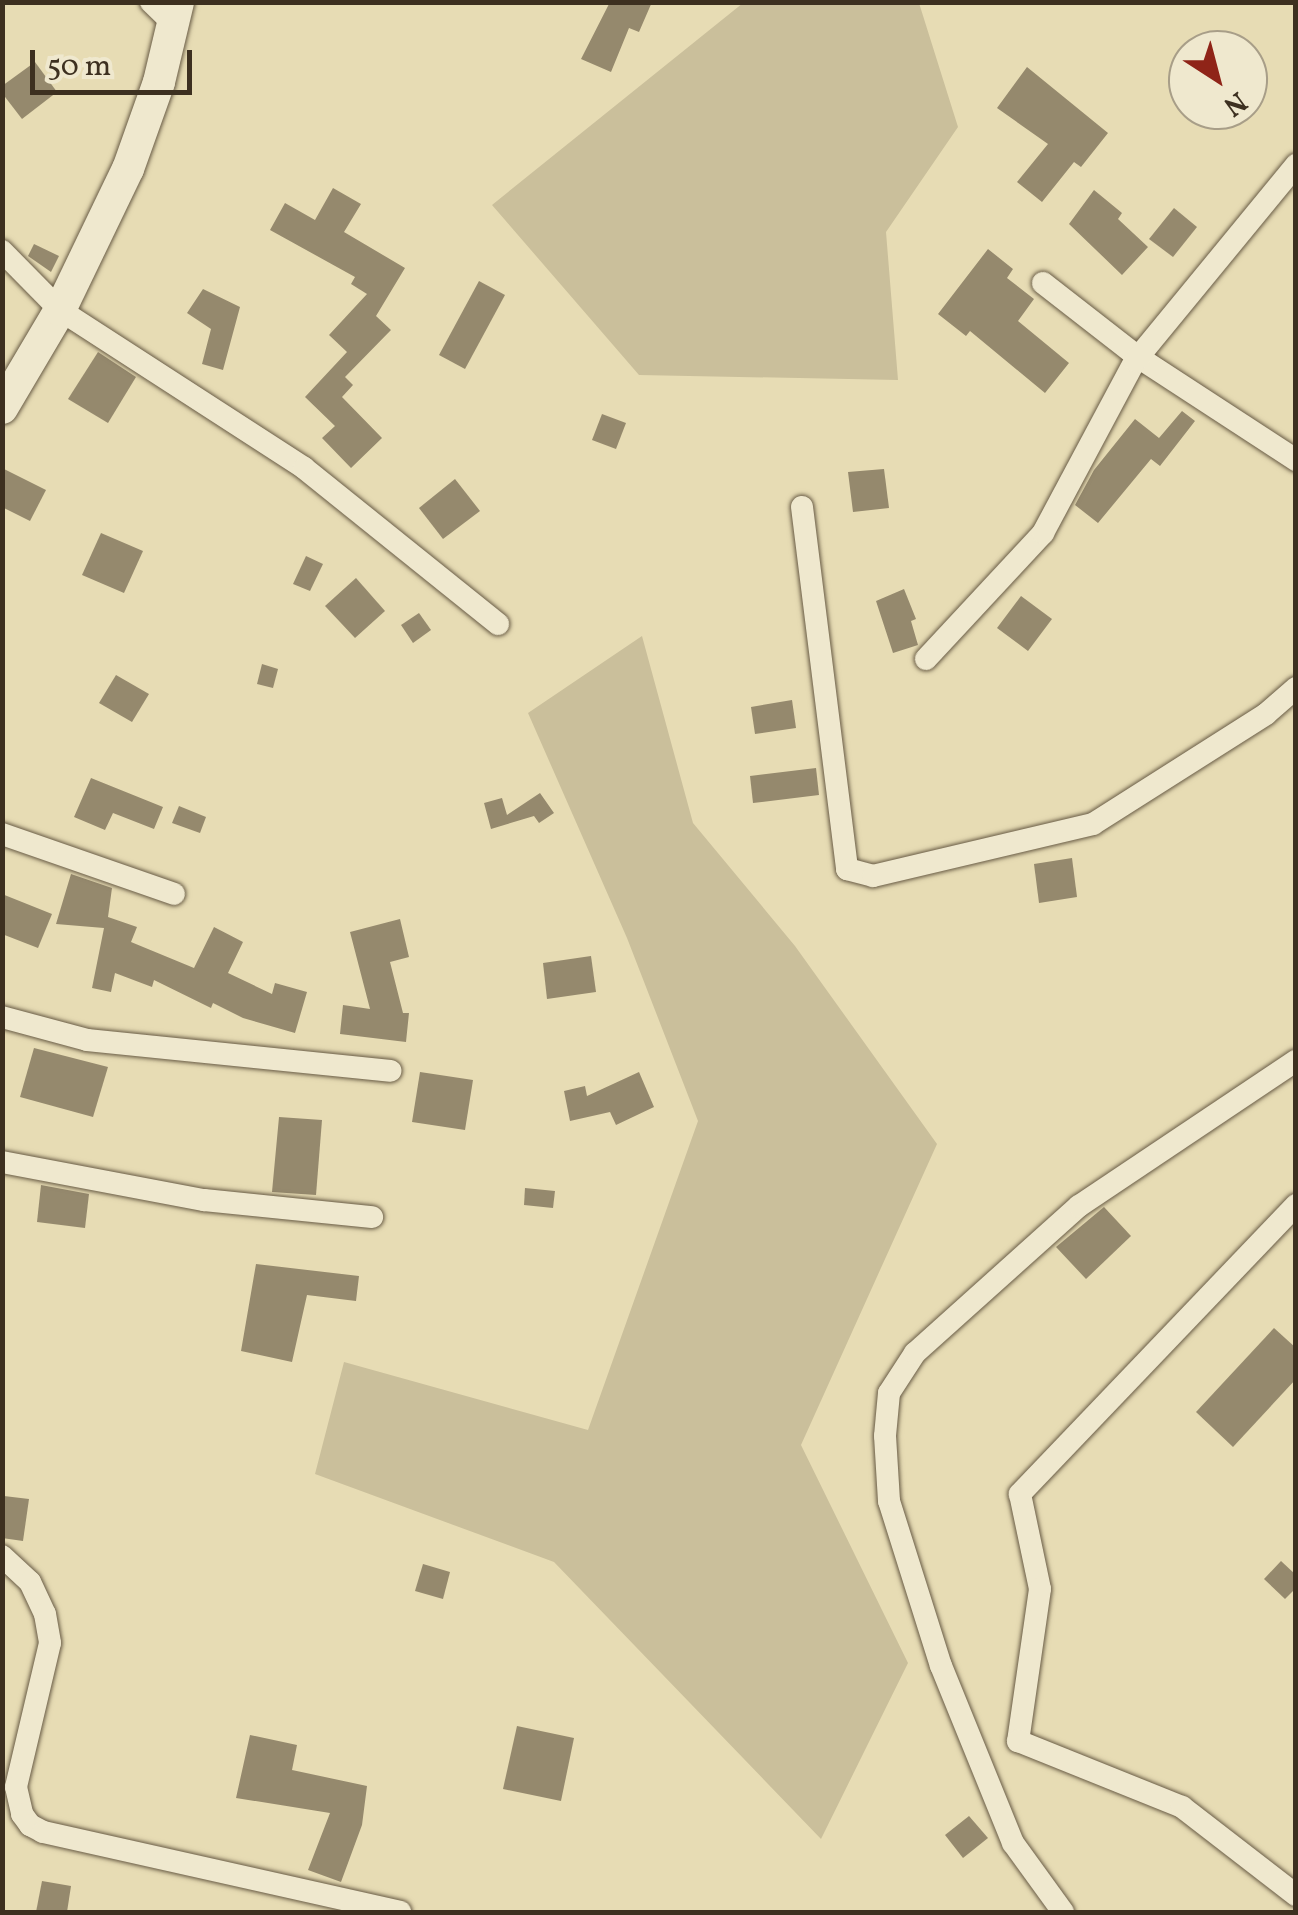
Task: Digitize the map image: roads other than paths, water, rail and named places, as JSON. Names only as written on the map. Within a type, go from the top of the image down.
[{"type":"street","points":[[2,408],[60,310],[128,169],[159,82],[167,9]]},
{"type":"street","points":[[926,659],[1044,533],[1138,357],[1296,165]]},
{"type":"street","points":[[2,251],[60,310],[304,468],[498,624]]},
{"type":"street","points":[[1043,283],[1138,357],[1296,460]]},
{"type":"street","points":[[802,506],[847,870],[873,876],[1093,824],[1266,714],[1296,688]]},
{"type":"street","points":[[2,834],[174,894]]},
{"type":"street","points":[[2,1017],[87,1040],[390,1071]]},
{"type":"street","points":[[1064,1912],[1013,1843],[941,1666],[889,1501],[889,1393],[915,1354],[1079,1206],[1296,1061]]},
{"type":"street","points":[[2,1162],[204,1200],[372,1216]]},
{"type":"street","points":[[1296,1205],[1020,1494],[1040,1589],[1018,1741],[1182,1807],[1296,1895]]},
{"type":"street","points":[[2,1556],[30,1582],[45,1614],[50,1643],[16,1787],[22,1814],[30,1825],[42,1832],[400,1912]]}]
